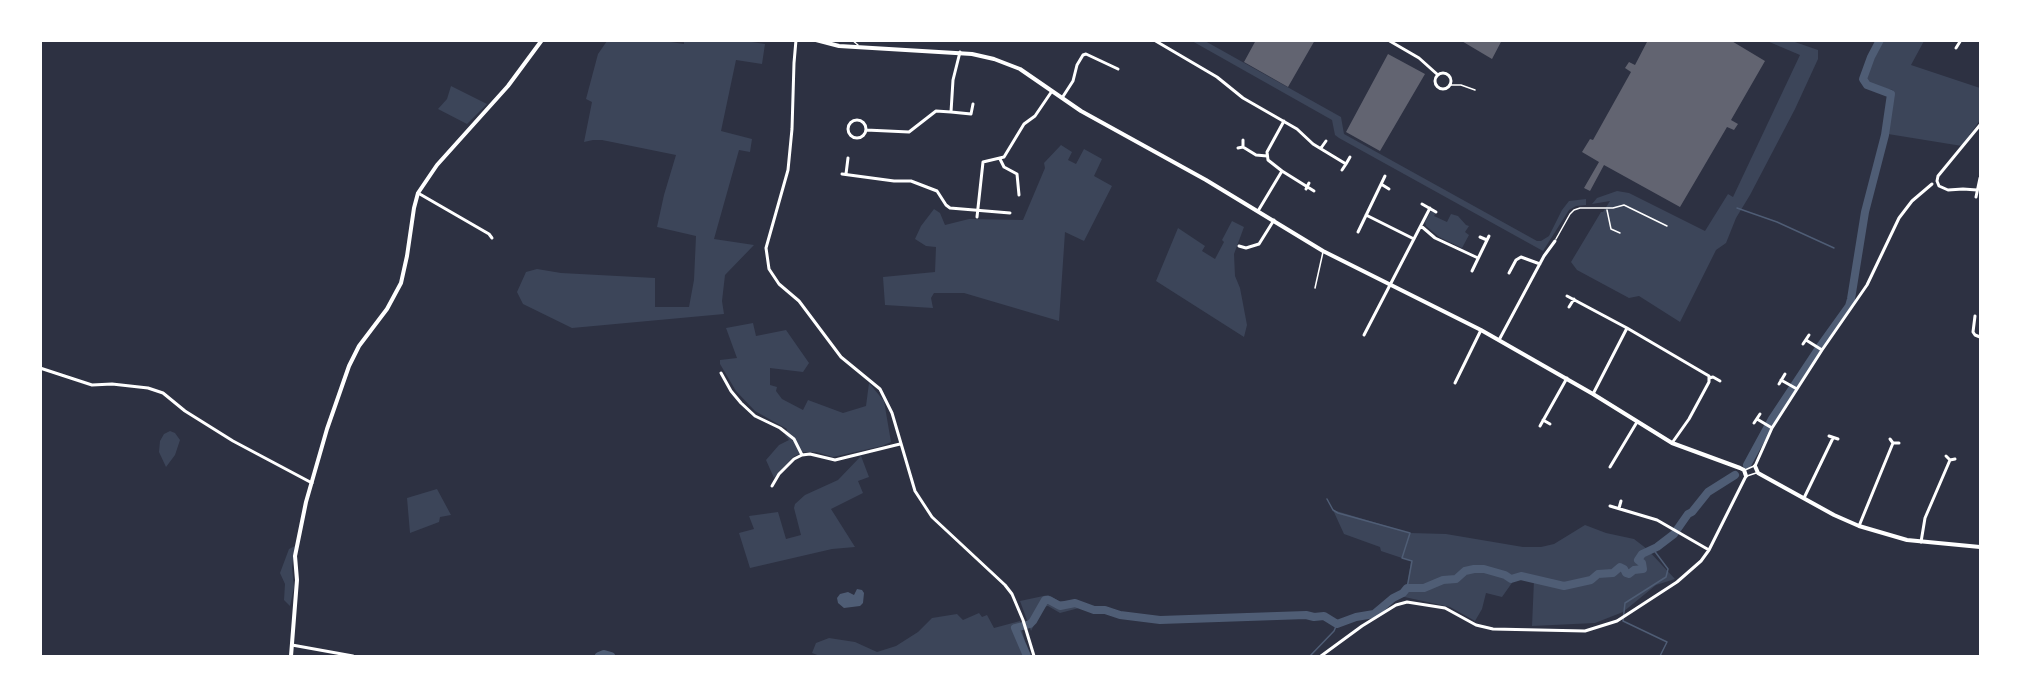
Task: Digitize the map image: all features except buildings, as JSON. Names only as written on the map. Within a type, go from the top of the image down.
[{"type":"street","points":[[291,657],[297,580],[295,556],[306,502],[327,429],[349,366],[359,346],[387,309],[401,283],[408,256],[418,193],[437,165],[508,86],[542,40]]},
{"type":"street","points":[[796,40],[788,170],[766,248],[767,263],[775,280],[799,301],[841,357],[880,389],[892,413],[915,491],[943,528],[1012,594],[1023,620],[1034,657]]},
{"type":"street","points":[[816,40],[839,46],[960,52],[981,55],[1008,64],[1031,76],[1104,125],[1179,164],[1323,251],[1481,330],[1567,378],[1672,443],[1744,470],[1746,476],[1709,550],[1690,572],[1617,621],[1600,627],[1569,631],[1493,629],[1476,625],[1445,608],[1407,602],[1396,605],[1362,626],[1321,657]]},
{"type":"street","points":[[1154,40],[1217,77],[1234,92],[1297,129],[1313,144],[1346,164]]},
{"type":"street","points":[[1388,40],[1419,58],[1438,75]]},
{"type":"street","points":[[1956,48],[1961,40]]},
{"type":"street","points":[[951,112],[953,80],[960,52]]},
{"type":"street","points":[[1062,98],[1073,81],[1077,65],[1083,55],[1086,54],[1118,69]]},
{"type":"street","points":[[1444,73],[1449,75],[1451,85],[1446,88],[1438,87],[1435,80],[1438,75],[1444,73]]},
{"type":"street","points":[[977,217],[982,164],[986,160],[1000,159],[1006,154],[1024,124],[1035,116],[1052,91]]},
{"type":"street","points":[[866,130],[909,132],[936,111],[971,114],[973,104]]},
{"type":"street","points":[[858,120],[864,123],[866,130],[862,136],[855,138],[849,134],[848,127],[852,121],[858,120]]},
{"type":"street","points":[[1284,121],[1267,156],[1271,164],[1314,191]]},
{"type":"street","points":[[1977,190],[1948,190],[1939,186],[1937,181],[1938,176],[1980,125]]},
{"type":"street","points":[[1243,147],[1244,140]]},
{"type":"street","points":[[1321,148],[1326,141]]},
{"type":"street","points":[[1238,148],[1243,147],[1256,154],[1267,156]]},
{"type":"street","points":[[1342,170],[1350,157]]},
{"type":"street","points":[[848,158],[844,174],[911,181],[937,191],[947,207],[1010,213]]},
{"type":"street","points":[[1000,159],[1004,166],[1017,174],[1019,195]]},
{"type":"street","points":[[1258,211],[1282,171]]},
{"type":"street","points":[[1358,232],[1385,176]]},
{"type":"street","points":[[1976,197],[1980,178]]},
{"type":"street","points":[[1381,184],[1389,189]]},
{"type":"street","points":[[1932,184],[1912,201],[1899,218],[1862,293],[1819,348],[1770,427],[1755,466],[1757,472],[1859,526],[1921,542],[1980,547]]},
{"type":"street","points":[[418,193],[484,231],[492,238]]},
{"type":"street","points":[[1422,204],[1436,212]]},
{"type":"street","points":[[1364,335],[1430,208]]},
{"type":"street","points":[[1366,215],[1414,239]]},
{"type":"street","points":[[1239,246],[1246,248],[1259,244],[1274,220]]},
{"type":"street","points":[[1421,226],[1435,238],[1478,258]]},
{"type":"street","points":[[1472,271],[1488,238],[1480,237]]},
{"type":"street","points":[[1499,340],[1555,241]]},
{"type":"street","points":[[1509,273],[1521,257],[1540,264]]},
{"type":"street","points":[[1507,261],[1514,265]]},
{"type":"street","points":[[1567,296],[1707,374],[1709,382],[1689,419],[1672,443]]},
{"type":"street","points":[[1569,307],[1574,299]]},
{"type":"street","points":[[1975,316],[1973,332],[1980,337]]},
{"type":"street","points":[[1593,394],[1627,328]]},
{"type":"street","points":[[1455,384],[1481,330]]},
{"type":"street","points":[[1803,344],[1809,335]]},
{"type":"street","points":[[1806,340],[1819,348]]},
{"type":"street","points":[[40,368],[92,385],[112,384],[148,388],[163,393],[185,411],[233,441],[312,483]]},
{"type":"street","points":[[721,373],[731,392],[741,403],[755,416],[794,439],[802,455]]},
{"type":"street","points":[[1785,374],[1780,382],[1794,387]]},
{"type":"street","points":[[1709,378],[1713,377],[1719,381]]},
{"type":"street","points":[[1540,426],[1567,378]]},
{"type":"street","points":[[1754,423],[1760,414]]},
{"type":"street","points":[[1757,419],[1770,427]]},
{"type":"street","points":[[1543,420],[1550,424]]},
{"type":"street","points":[[1610,467],[1637,422]]},
{"type":"street","points":[[1804,498],[1831,437],[1838,439]]},
{"type":"street","points":[[1859,526],[1891,441],[1899,443]]},
{"type":"street","points":[[772,486],[779,474],[794,459],[802,455],[810,454],[835,460],[900,444]]},
{"type":"street","points":[[1947,456],[1950,460]]},
{"type":"street","points":[[1608,458],[1613,461]]},
{"type":"street","points":[[1950,460],[1955,459]]},
{"type":"street","points":[[1921,542],[1925,518],[1950,460]]},
{"type":"street","points":[[1619,508],[1621,501]]},
{"type":"street","points":[[1610,506],[1657,520],[1709,550]]},
{"type":"street","points":[[292,645],[353,657]]},
{"type":"lane","points":[[836,40],[839,46]]},
{"type":"lane","points":[[852,40],[861,47]]},
{"type":"lane","points":[[1451,85],[1461,85],[1475,90]]},
{"type":"lane","points":[[1555,241],[1574,210],[1588,207],[1607,208],[1623,205],[1668,226]]},
{"type":"lane","points":[[1607,208],[1611,229],[1620,233]]},
{"type":"lane","points":[[1315,288],[1323,251]]},
{"type":"lane","points":[[1312,281],[1316,282]]},
{"type":"lane","points":[[1744,470],[1755,466]]},
{"type":"lane","points":[[1746,476],[1757,472]]},
{"type":"shaded area","points":[[607,41],[664,41],[684,44],[684,41],[745,41],[765,44],[762,64],[736,60],[721,131],[752,139],[750,152],[739,150],[714,239],[754,245],[725,275],[722,301],[724,314],[572,328],[523,304],[517,292],[526,272],[537,269],[561,273],[655,278],[655,307],[689,307],[694,280],[696,236],[657,227],[676,155],[602,140],[584,142],[592,102],[586,99],[598,54]]},
{"type":"shaded area","points":[[1192,41],[1205,41],[1341,117],[1344,134],[1537,241],[1549,236],[1569,201],[1586,199],[1586,205],[1576,206],[1569,210],[1543,251],[1339,138],[1335,135],[1332,120]]},
{"type":"shaded area","points":[[1767,41],[1792,41],[1818,50],[1818,59],[1795,109],[1736,218],[1726,243],[1716,250],[1680,322],[1639,296],[1629,298],[1577,270],[1571,262],[1610,201],[1592,204],[1597,198],[1617,191],[1629,193],[1705,231],[1728,194],[1733,197],[1800,55]]},
{"type":"shaded area","points":[[1882,41],[1924,41],[1911,65],[1980,88],[1980,120],[1962,146],[1888,134],[1893,90],[1874,87],[1867,84],[1865,80]]},
{"type":"shaded area","points":[[451,86],[487,104],[467,124],[438,109],[447,99]]},
{"type":"shaded area","points":[[1061,145],[1072,152],[1068,160],[1076,164],[1084,149],[1102,159],[1094,176],[1112,186],[1084,241],[1065,232],[1059,321],[964,293],[934,293],[931,298],[933,308],[885,305],[883,277],[935,272],[936,247],[926,246],[915,239],[921,226],[934,209],[940,213],[945,225],[969,219],[1023,220],[1045,168],[1044,163]]},
{"type":"shaded area","points":[[1431,211],[1436,213],[1434,216],[1447,222],[1451,214],[1458,216],[1469,226],[1465,232],[1469,235],[1462,248],[1439,237],[1426,226],[1425,222]]},
{"type":"shaded area","points":[[1232,221],[1244,227],[1234,254],[1235,276],[1240,288],[1247,325],[1244,337],[1156,281],[1178,228],[1205,246],[1202,251],[1215,259]]},
{"type":"shaded area","points":[[753,323],[756,336],[786,330],[809,363],[803,372],[770,368],[770,385],[777,387],[776,391],[782,399],[803,410],[808,400],[843,413],[866,406],[869,383],[884,401],[891,442],[833,457],[816,452],[803,452],[793,457],[774,478],[766,460],[779,445],[789,440],[785,435],[787,429],[755,411],[736,391],[720,364],[720,360],[737,358],[726,328]]},
{"type":"shaded area","points":[[170,431],[175,433],[180,440],[175,455],[166,467],[159,452],[160,441],[164,434]]},
{"type":"shaded area","points":[[861,456],[869,477],[858,481],[863,493],[831,509],[855,547],[832,549],[750,568],[739,533],[754,529],[749,516],[778,512],[786,539],[801,535],[795,504],[805,495],[838,480]]},
{"type":"shaded area","points":[[437,489],[451,515],[440,517],[439,522],[410,533],[407,498]]},
{"type":"shaded area","points":[[1333,510],[1410,533],[1446,534],[1523,547],[1554,544],[1585,525],[1606,533],[1634,539],[1647,549],[1675,579],[1656,585],[1623,612],[1595,623],[1532,626],[1534,580],[1519,576],[1502,597],[1486,593],[1482,609],[1475,621],[1450,607],[1400,596],[1407,588],[1411,561],[1381,551],[1380,547],[1344,534]]},
{"type":"shaded area","points":[[295,546],[292,567],[294,587],[290,606],[284,600],[285,584],[280,573],[289,549]]},
{"type":"shaded area","points":[[857,589],[864,593],[863,603],[860,606],[844,608],[838,603],[837,598],[840,594],[848,592],[854,595]]},
{"type":"shaded area","points":[[1048,595],[1059,601],[1080,601],[1079,608],[1060,613],[1048,606],[1043,607],[1031,631],[1020,601]]},
{"type":"shaded area","points":[[979,613],[982,617],[987,615],[994,628],[1020,621],[1028,656],[820,656],[812,653],[816,643],[829,638],[855,642],[877,652],[896,646],[918,632],[932,618],[957,614],[963,620]]},
{"type":"waterway","points":[[1747,465],[1772,419],[1849,306],[1865,212],[1885,135],[1891,94],[1867,85],[1863,79],[1880,40]]},
{"type":"waterway","points":[[1737,208],[1777,222],[1834,248]]},
{"type":"waterway","points":[[1027,656],[1015,628],[1030,624],[1045,600],[1060,606],[1075,603],[1094,610],[1160,620],[1306,615],[1324,616],[1337,624],[1356,617],[1374,614],[1407,588],[1424,588],[1443,580],[1456,579],[1465,571],[1474,569],[1484,569],[1511,579],[1521,576],[1564,586],[1591,580],[1598,574],[1613,573],[1620,567],[1629,574],[1634,570],[1643,569],[1642,563],[1638,560],[1642,554],[1657,547],[1674,534],[1708,492],[1735,475]]},
{"type":"waterway","points":[[1327,499],[1333,510],[1338,513],[1410,533],[1402,558],[1412,561],[1407,588]]},
{"type":"waterway","points":[[1653,549],[1668,569],[1666,577],[1625,603],[1623,621],[1667,642],[1660,656]]},
{"type":"waterway","points":[[1310,656],[1334,631],[1337,624]]},
{"type":"waterway","points":[[599,656],[604,654],[611,656]]}]
